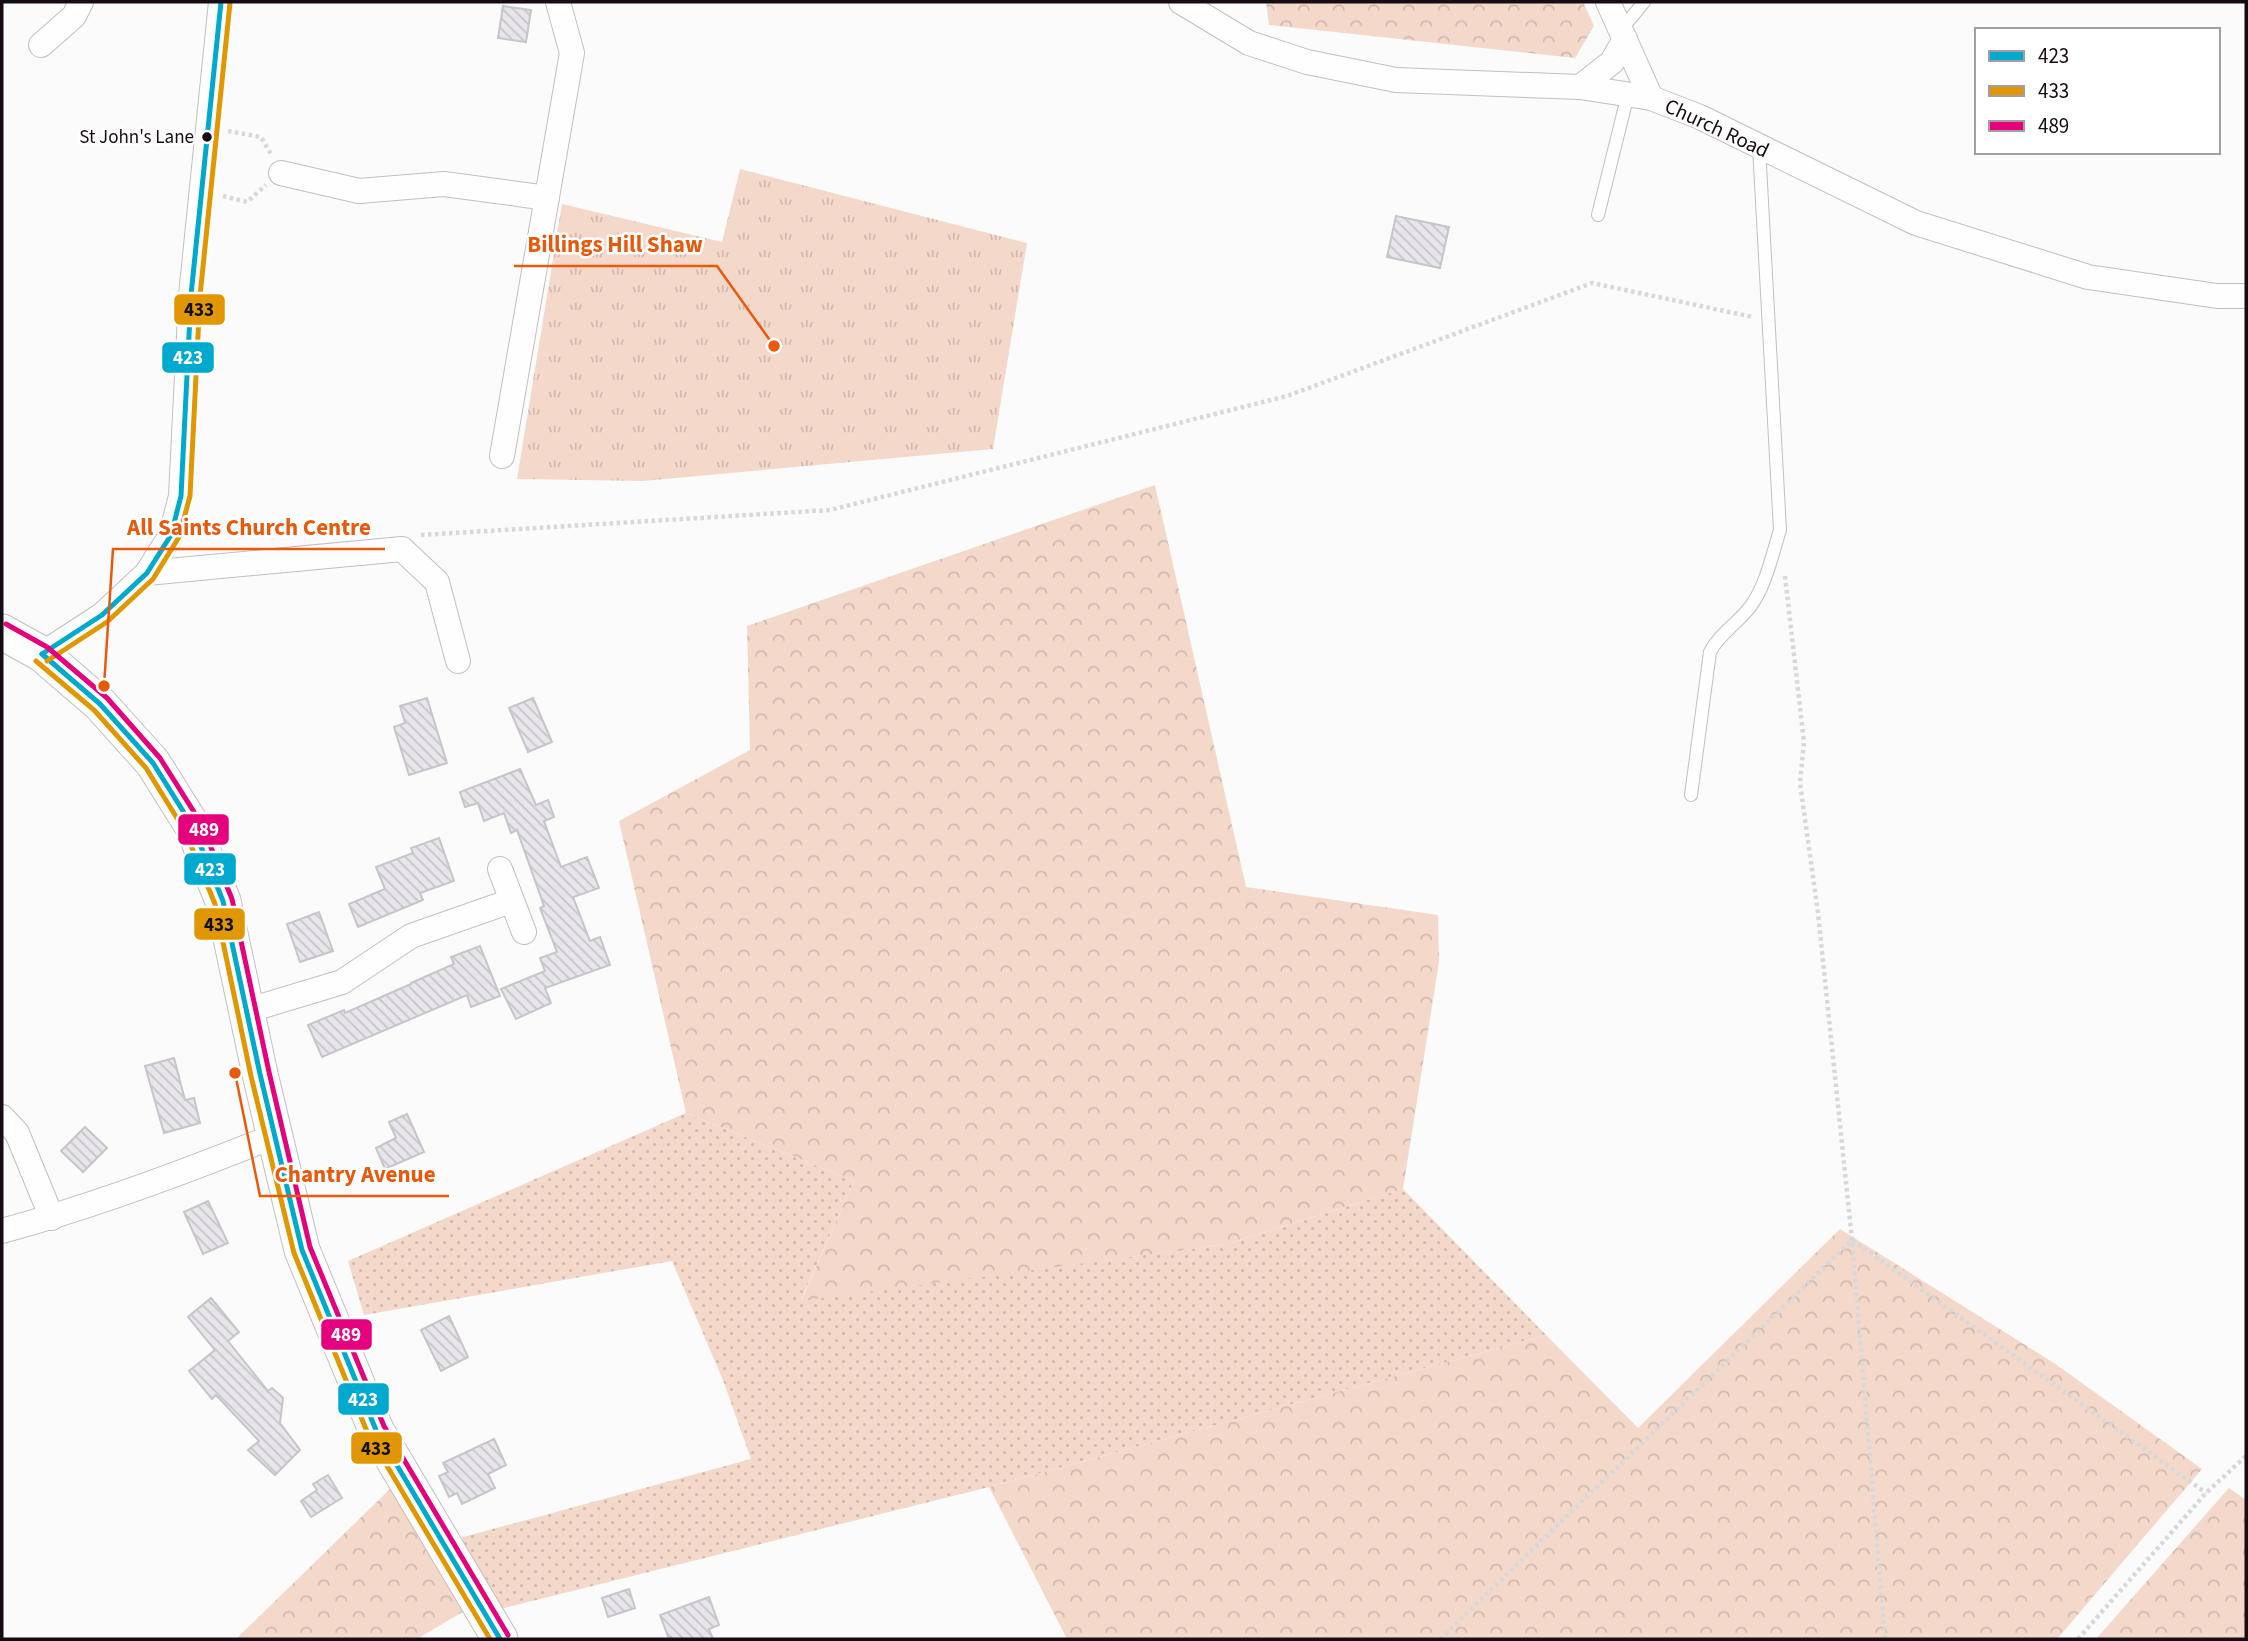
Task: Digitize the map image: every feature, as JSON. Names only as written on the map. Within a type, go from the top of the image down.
[{"type":"street","points":[[41,45],[74,16],[81,2]]},
{"type":"street","points":[[42,654],[102,615],[147,573],[171,535],[181,496],[191,295],[221,2]]},
{"type":"street","points":[[502,456],[572,53],[558,2]]},
{"type":"street","name":"Church Road","points":[[1181,2],[1249,43],[1307,62],[1396,80],[1580,87],[1639,96],[1700,117],[1916,223],[2088,277],[2193,293],[2246,296]]},
{"type":"street","points":[[1608,2],[1623,34],[1639,96]]},
{"type":"street","points":[[1580,87],[1612,62],[1623,34]]},
{"type":"street","points":[[281,173],[359,191],[443,184],[547,198]]},
{"type":"street","points":[[147,573],[402,549],[437,582],[458,661]]},
{"type":"street","points":[[2,632],[42,654],[100,704],[153,763],[193,827],[223,901],[274,1136],[302,1250],[376,1430],[500,1639]]},
{"type":"street","points":[[500,869],[524,932]]},
{"type":"street","points":[[246,1011],[342,982],[411,936],[511,901]]},
{"type":"street","points":[[2,1117],[17,1133],[52,1218]]},
{"type":"street","points":[[2,1231],[52,1218],[274,1136]]},
{"type":"lane","points":[[1623,34],[1644,2]]},
{"type":"lane","points":[[1598,215],[1639,96]]},
{"type":"lane","points":[[1691,795],[1710,652],[1714,643],[1751,605],[1766,573],[1780,530],[1759,147]]},
{"type":"path","points":[[202,190],[247,202],[281,173],[261,137],[208,127]]},
{"type":"path","points":[[409,536],[830,510],[1287,396],[1592,283],[1767,320]]},
{"type":"path","points":[[1780,530],[1804,742],[1800,783],[1818,913],[1852,1240],[1885,1639]]},
{"type":"path","points":[[1852,1240],[2206,1493]]},
{"type":"path","points":[[1440,1639],[1852,1240]]},
{"type":"path","points":[[2078,1639],[2206,1493],[2246,1456]]},
{"type":"green space","points":[[1266,2],[1583,2],[1594,26],[1575,58],[1269,25]]},
{"type":"green space","points":[[740,169],[1027,243],[993,449],[643,481],[517,479],[562,204],[722,242]]},
{"type":"green space","points":[[1155,485],[1246,887],[1438,915],[1439,962],[1403,1189],[1227,1244],[801,1301],[854,1181],[686,1113],[619,821],[750,750],[747,626]]},
{"type":"green space","points":[[686,1113],[854,1181],[801,1300],[1227,1244],[1403,1189],[1546,1335],[989,1487],[500,1609],[456,1539],[751,1459],[723,1380],[672,1261],[364,1315],[348,1261]]},
{"type":"green space","points":[[1840,1229],[2054,1363],[2202,1469],[2057,1639],[1067,1639],[989,1487],[1546,1335],[1638,1428]]},
{"type":"green space","points":[[393,1486],[466,1610],[417,1639],[236,1639]]},
{"type":"green space","points":[[2229,1488],[2246,1500],[2246,1639],[2096,1639]]},
{"type":"building","points":[[503,6],[531,10],[526,42],[498,38]]},
{"type":"building","points":[[1396,216],[1449,227],[1440,268],[1387,257]]},
{"type":"building","points":[[427,698],[447,763],[409,775],[394,727],[405,723],[400,706]]},
{"type":"building","points":[[533,698],[552,742],[528,752],[509,708]]},
{"type":"building","points":[[520,769],[536,805],[548,800],[554,817],[544,821],[561,867],[587,857],[599,888],[573,897],[590,941],[600,937],[610,965],[545,988],[551,1003],[516,1019],[501,989],[545,971],[540,958],[557,952],[540,908],[544,906],[517,830],[511,833],[504,813],[484,821],[478,803],[465,807],[460,792]]},
{"type":"building","points":[[439,838],[454,881],[420,893],[423,900],[358,927],[349,904],[385,889],[376,867],[413,853],[411,848]]},
{"type":"building","points":[[319,912],[333,951],[300,962],[287,924]]},
{"type":"building","points":[[480,946],[500,996],[471,1007],[467,995],[322,1057],[308,1025],[344,1010],[345,1013],[411,984],[454,964],[451,957]]},
{"type":"building","points":[[174,1058],[185,1100],[194,1098],[200,1123],[164,1133],[145,1066]]},
{"type":"building","points":[[407,1114],[424,1152],[385,1169],[376,1148],[396,1138],[389,1122]]},
{"type":"building","points":[[85,1127],[107,1148],[83,1172],[61,1151]]},
{"type":"building","points":[[208,1201],[228,1243],[203,1254],[184,1212]]},
{"type":"building","points":[[211,1298],[239,1332],[228,1341],[268,1391],[272,1388],[283,1398],[280,1423],[300,1450],[275,1475],[248,1450],[259,1441],[216,1395],[212,1399],[189,1371],[215,1350],[188,1317]]},
{"type":"building","points":[[449,1316],[468,1357],[441,1371],[421,1330]]},
{"type":"building","points":[[494,1439],[506,1465],[488,1474],[495,1488],[462,1504],[457,1493],[449,1497],[439,1476],[448,1472],[443,1463]]},
{"type":"building","points":[[328,1475],[342,1498],[311,1517],[301,1501],[317,1490],[313,1484]]},
{"type":"building","points":[[629,1589],[635,1608],[608,1617],[602,1598]]},
{"type":"building","points":[[709,1597],[719,1625],[709,1629],[713,1639],[669,1639],[660,1615]]},
{"type":"transit line","name":"423","points":[[42,654],[102,615],[147,573],[171,535],[181,496],[191,295],[221,2]]},
{"type":"transit line","name":"433","points":[[47,661],[107,622],[153,579],[179,537],[190,496],[200,296],[230,3]]},
{"type":"transit line","name":"489","points":[[6,624],[47,647],[107,698],[160,758],[201,823],[232,899],[310,1247],[384,1426],[508,1635]]},
{"type":"transit line","name":"423","points":[[42,654],[100,704],[153,763],[193,827],[223,901],[260,1074],[302,1250],[376,1430],[500,1639]]},
{"type":"transit line","name":"433","points":[[36,661],[94,710],[146,768],[185,831],[215,904],[251,1076],[294,1253],[368,1434],[490,1639]]},
{"type":"place","name":"St John's Lane","points":[[207,137]]},
{"type":"place","name":"Billings Hill Shaw","points":[[774,346]]},
{"type":"place","name":"All Saints Church Centre","points":[[104,686]]},
{"type":"place","name":"Chantry Avenue","points":[[235,1073]]}]
